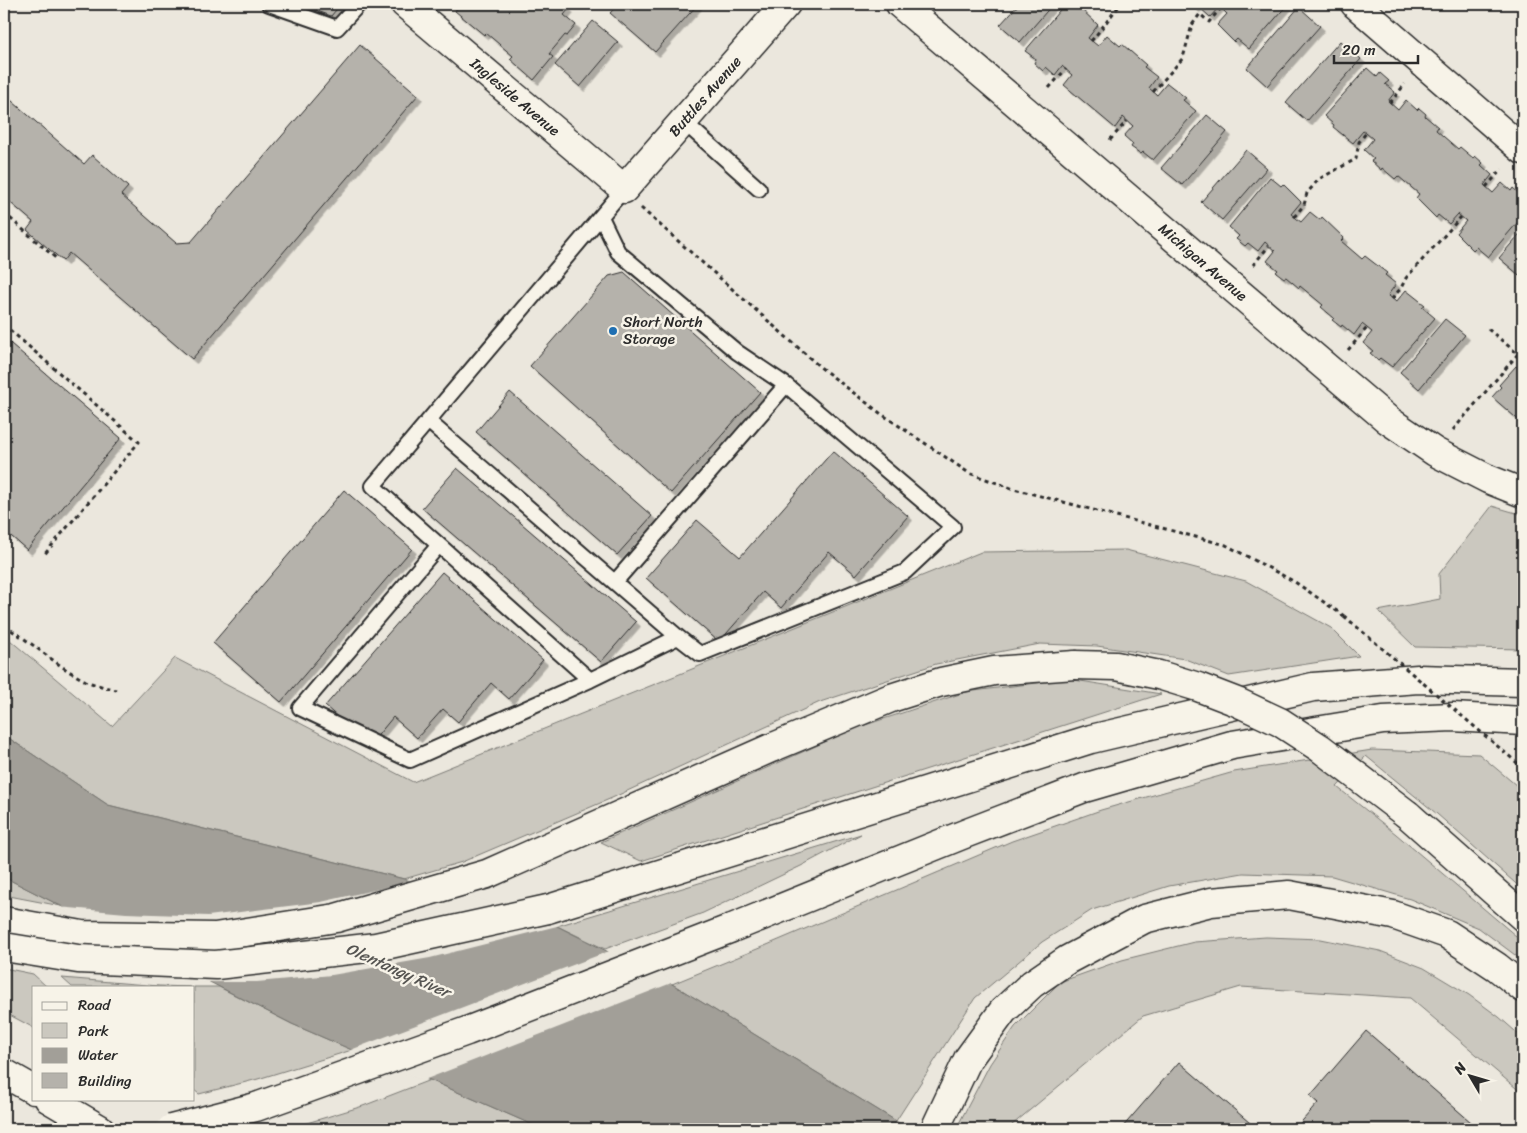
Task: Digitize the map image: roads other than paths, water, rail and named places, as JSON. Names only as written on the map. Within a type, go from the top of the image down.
[{"type":"main road","name":"Ingleside Avenue","points":[[405,4],[624,190]]},
{"type":"main road","name":"Buttles Avenue","points":[[624,190],[786,4]]},
{"type":"main road","name":"Michigan Avenue","points":[[900,4],[1388,420],[1435,452],[1491,480],[1523,493]]},
{"type":"main road","points":[[1355,4],[1523,150]]},
{"type":"main road","points":[[4,921],[82,935],[215,937],[336,918],[487,874],[771,748],[891,698],[942,682],[994,671],[1075,665],[1116,666],[1159,675],[1237,702],[1280,722],[1320,748],[1408,815],[1523,917]]},
{"type":"main road","points":[[4,947],[78,959],[216,965],[376,947],[548,910],[1091,739],[1313,688],[1418,679],[1523,682]]},
{"type":"main road","points":[[171,1129],[256,1107],[467,1031],[1084,788],[1232,745],[1383,720],[1453,717],[1523,721]]},
{"type":"main road","points":[[935,1129],[968,1059],[1003,1011],[1032,984],[1067,960],[1144,919],[1211,902],[1289,895],[1393,915],[1447,934],[1497,967],[1523,988]]},
{"type":"main road","points":[[4,1073],[32,1089]]},
{"type":"main road","points":[[51,1100],[100,1129]]},
{"type":"lane","points":[[269,4],[337,28],[359,4]]},
{"type":"lane","points":[[684,122],[758,189]]},
{"type":"lane","points":[[590,680],[372,486],[624,190]]},
{"type":"lane","points":[[428,420],[700,654],[905,572],[953,528],[786,385],[737,352],[618,252],[601,217]]},
{"type":"lane","points":[[615,582],[786,385]]},
{"type":"lane","points":[[438,545],[300,708],[410,760],[590,680],[678,637]]},
{"type":"water","name":"Olentangy River","points":[[4,735],[108,805],[404,879],[557,926],[672,984],[896,1121],[906,1129],[542,1129],[430,1080],[352,1050],[292,1024],[4,877]]},
{"type":"place","name":"Short North Storage","points":[[613,331]]}]
